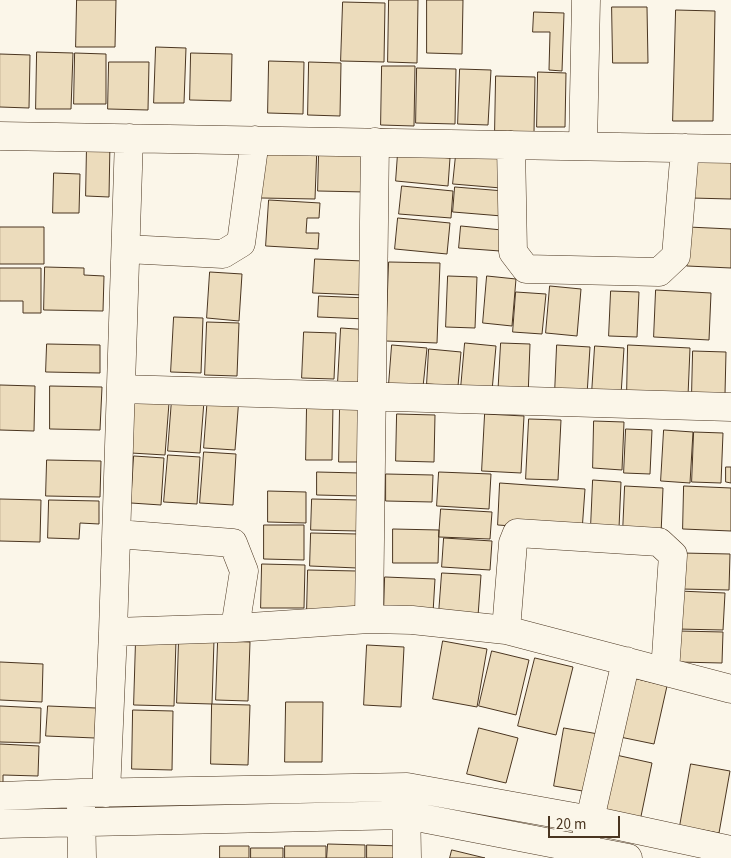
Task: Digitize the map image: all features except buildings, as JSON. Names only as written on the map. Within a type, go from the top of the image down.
[{"type":"street","points":[[583,146],[586,0]]},
{"type":"street","points":[[0,136],[731,149]]},
{"type":"street","points":[[82,858],[81,822],[94,793],[113,632],[129,138]]},
{"type":"street","points":[[126,249],[222,254],[241,243],[255,140]]},
{"type":"street","points":[[369,619],[375,142]]},
{"type":"street","points":[[511,145],[513,252],[526,269],[649,272],[659,272],[676,256],[685,148]]},
{"type":"street","points":[[121,389],[731,407]]},
{"type":"street","points":[[506,630],[513,543],[517,533],[659,542],[673,555],[665,671]]},
{"type":"street","points":[[117,534],[234,543],[244,571],[235,628]]},
{"type":"street","points":[[113,632],[235,628],[369,619],[412,620],[506,630],[731,689]]},
{"type":"street","points":[[583,848],[591,820],[626,661]]},
{"type":"street","points":[[407,787],[407,858]]},
{"type":"street","points":[[0,796],[407,787],[591,820],[731,850]]},
{"type":"street","points":[[0,824],[406,815],[628,858]]}]
